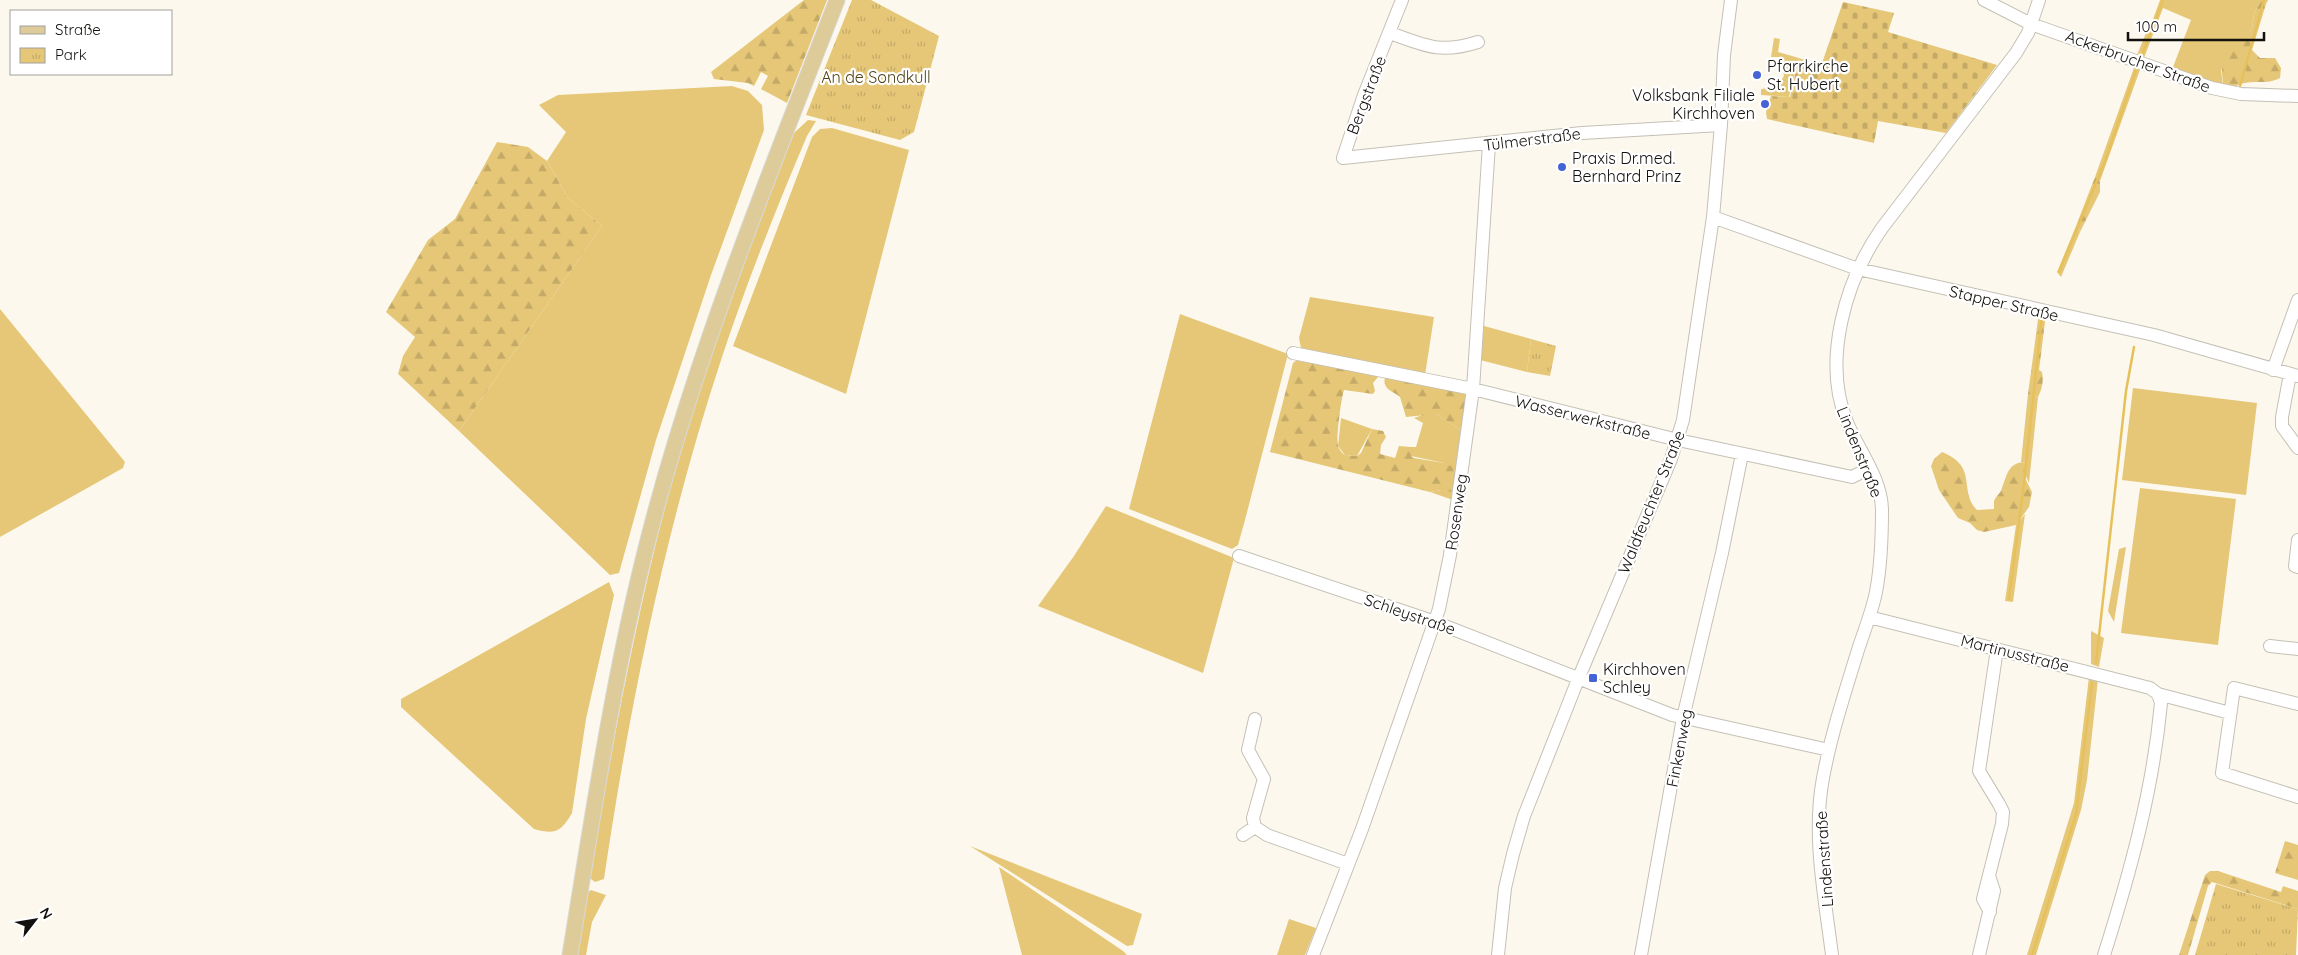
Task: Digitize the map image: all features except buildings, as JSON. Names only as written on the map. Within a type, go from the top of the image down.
[{"type":"main road","points":[[570,955],[607,724],[630,613],[659,498],[709,338],[837,0]]},
{"type":"street","name":"Bergstraße","points":[[1343,158],[1364,95],[1402,0]]},
{"type":"street","name":"Waldfeuchter Straße","points":[[1498,955],[1506,888],[1524,816],[1579,677],[1678,440],[1683,420],[1699,324],[1713,217],[1721,125],[1723,72],[1731,0]]},
{"type":"street","name":"Ackerbrucher Straße","points":[[1984,0],[2031,24],[2212,88],[2241,94],[2298,96]]},
{"type":"street","name":"Lindenstraße","points":[[1832,955],[1821,863],[1820,806],[1829,750],[1876,592],[1882,508],[1878,488],[1847,423],[1838,396],[1836,354],[1839,336],[1858,269],[1865,254],[1882,228],[2016,53],[2031,24],[2039,0]]},
{"type":"street","points":[[1390,33],[1432,48],[1461,47],[1478,42]]},
{"type":"street","name":"Tülmerstraße","points":[[1343,158],[1616,130],[1721,125]]},
{"type":"street","name":"Rosenweg","points":[[1313,955],[1362,829],[1435,622],[1450,556],[1473,389],[1489,144]]},
{"type":"street","name":"Stapper Straße","points":[[1713,217],[1858,269],[2154,335],[2294,375]]},
{"type":"street","points":[[2273,370],[2298,300]]},
{"type":"street","name":"Wasserwerkstraße","points":[[1293,353],[1473,389],[1678,440],[1852,477],[1870,468]]},
{"type":"street","points":[[2294,375],[2282,417],[2282,426],[2298,448]]},
{"type":"street","name":"Finkenweg","points":[[1641,955],[1683,718],[1722,553],[1742,454]]},
{"type":"street","points":[[2298,540],[2295,566],[2298,566]]},
{"type":"street","name":"Schleystraße","points":[[1239,556],[1435,622],[1683,718],[1829,750]]},
{"type":"street","name":"Martinusstraße","points":[[1869,617],[2150,688],[2158,694],[2230,713]]},
{"type":"street","points":[[2270,646],[2298,649]]},
{"type":"street","points":[[1980,955],[1990,912],[1983,898],[2002,824],[2002,812],[1979,771],[1997,649]]},
{"type":"street","points":[[2298,704],[2234,688],[2222,774],[2298,796]]},
{"type":"street","points":[[2104,955],[2130,870],[2152,779],[2161,703],[2158,694]]},
{"type":"street","points":[[1255,719],[1248,750],[1262,771],[1264,779],[1253,818],[1255,827],[1267,835],[1348,864]]},
{"type":"street","points":[[1243,835],[1255,827]]},
{"type":"green space","points":[[804,0],[827,0],[787,103],[761,89],[768,76],[761,72],[754,86],[748,83],[714,79],[711,72]]},
{"type":"green space","name":"An de Sondkull","points":[[852,0],[871,0],[939,36],[914,132],[900,140],[806,115]]},
{"type":"green space","points":[[2160,0],[2268,0],[2266,4],[2260,1],[2254,14],[2252,29],[2229,50],[2229,56],[2221,70],[2223,86],[2227,89],[2173,67],[2191,20],[2163,8],[2144,58],[2137,55],[2146,33],[2148,33]]},
{"type":"green space","points":[[2260,0],[2266,4],[2252,50],[2260,58],[2275,58],[2281,68],[2280,78],[2271,81],[2223,86],[2222,66],[2229,56],[2228,44],[2233,37],[2246,34],[2252,29],[2254,14]]},
{"type":"green space","points":[[1843,2],[1894,13],[1888,32],[1997,65],[1946,133],[1878,121],[1874,143],[1767,119],[1766,112],[1771,96],[1790,97],[1799,58],[1821,66]]},
{"type":"green space","points":[[1774,38],[1780,39],[1778,52],[1799,58],[1789,97],[1761,95],[1761,89],[1769,88],[1770,83],[1780,82],[1784,76],[1783,70],[1779,67],[1779,57],[1771,57]]},
{"type":"green space","points":[[2135,65],[2141,67],[2100,181],[2095,177]]},
{"type":"green space","points":[[732,86],[748,91],[762,105],[764,130],[711,275],[656,440],[619,573],[610,575],[459,431],[602,226],[568,198],[547,161],[566,132],[539,105],[558,95]]},
{"type":"green space","points":[[808,120],[816,121],[795,163],[741,301],[702,421],[684,485],[667,550],[638,681],[604,879],[595,882],[591,879],[590,871],[611,754],[647,580],[676,466],[728,304],[794,133]]},
{"type":"green space","points":[[832,128],[909,150],[846,394],[733,346],[812,137],[820,129]]},
{"type":"green space","points":[[497,142],[528,147],[547,161],[568,198],[602,226],[459,431],[398,374],[403,356],[415,337],[386,312],[428,240],[455,219]]},
{"type":"green space","points":[[2095,177],[2100,181],[2100,192],[2080,232],[2076,226]]},
{"type":"green space","points":[[2076,226],[2080,232],[2061,277],[2057,272]]},
{"type":"green space","points":[[1310,297],[1434,317],[1425,375],[1301,348],[1299,338]]},
{"type":"green space","points":[[0,309],[125,462],[123,468],[0,537]]},
{"type":"green space","points":[[2039,312],[2046,314],[2039,370],[2042,372],[2043,382],[2038,397],[2028,394]]},
{"type":"green space","points":[[1180,314],[1288,354],[1238,545],[1232,549],[1129,509]]},
{"type":"green space","points":[[1484,326],[1531,339],[1527,372],[1480,360]]},
{"type":"green space","points":[[1531,339],[1556,346],[1550,376],[1527,372]]},
{"type":"green space","points":[[1297,360],[1373,374],[1378,377],[1373,383],[1375,391],[1373,394],[1344,390],[1339,418],[1338,447],[1345,455],[1357,456],[1361,453],[1372,429],[1383,431],[1386,437],[1381,445],[1380,454],[1395,458],[1399,446],[1411,447],[1411,456],[1414,458],[1444,463],[1453,467],[1454,475],[1451,492],[1441,490],[1430,492],[1270,452],[1293,363]]},
{"type":"green space","points":[[1385,377],[1467,393],[1465,433],[1436,414],[1406,417],[1400,397],[1385,385]]},
{"type":"green space","points":[[2133,388],[2257,403],[2246,495],[2122,480]]},
{"type":"green space","points":[[2028,394],[2038,397],[2029,483],[2025,474],[2026,462],[2021,462]]},
{"type":"green space","points":[[1428,413],[1436,414],[1465,433],[1453,500],[1430,492],[1441,490],[1444,463],[1411,456],[1411,447],[1416,447],[1423,423],[1414,418]]},
{"type":"green space","points":[[1341,418],[1372,429],[1357,456],[1345,455],[1338,446]]},
{"type":"green space","points":[[1942,452],[1953,458],[1960,465],[1964,472],[1969,495],[1977,510],[1994,509],[1994,501],[2001,490],[2009,470],[2015,464],[2026,462],[2026,480],[2032,492],[2029,507],[2016,525],[1984,532],[1977,530],[1970,523],[1958,518],[1939,490],[1931,466],[1934,459]]},
{"type":"green space","points":[[2140,488],[2236,499],[2218,645],[2121,633]]},
{"type":"green space","points":[[1106,506],[1234,558],[1203,673],[1038,606],[1074,556]]},
{"type":"green space","points":[[2025,514],[2013,602],[2005,601],[2016,525]]},
{"type":"green space","points":[[2126,547],[2114,622],[2108,611],[2119,549]]},
{"type":"green space","points":[[609,582],[614,595],[586,719],[572,813],[561,828],[557,830],[547,832],[534,829],[401,707],[401,699]]},
{"type":"green space","points":[[2091,631],[2104,638],[2099,667],[2091,664]]},
{"type":"green space","points":[[2089,677],[2098,679],[2087,780],[2081,810],[2036,955],[2027,955],[2074,803]]},
{"type":"green space","points":[[2285,841],[2298,845],[2298,880],[2275,873]]},
{"type":"green space","points":[[970,846],[1142,914],[1133,945],[1127,946]]},
{"type":"green space","points":[[999,867],[1123,951],[1127,955],[1022,955]]},
{"type":"green space","points":[[2210,871],[2218,871],[2281,892],[2283,886],[2298,891],[2298,909],[2212,882],[2208,886],[2188,955],[2179,955],[2205,875]]},
{"type":"green space","points":[[2216,884],[2298,909],[2296,955],[2195,955]]},
{"type":"green space","points":[[591,890],[606,895],[592,922],[586,955],[576,955],[588,892]]},
{"type":"green space","points":[[1289,919],[1316,928],[1305,955],[1277,955]]},
{"type":"waterway","points":[[2141,58],[2163,0]]},
{"type":"waterway","points":[[2240,86],[2264,0]]},
{"type":"waterway","points":[[2059,272],[2106,159],[2136,70]]},
{"type":"waterway","points":[[2009,599],[2042,316]]},
{"type":"waterway","points":[[2096,663],[2126,391],[2134,347]]},
{"type":"waterway","points":[[2032,955],[2076,814],[2092,683]]},
{"type":"place","name":"Pfarrkirche St. Hubert","points":[[1757,75]]},
{"type":"place","name":"Volksbank Filiale Kirchhoven","points":[[1765,104]]},
{"type":"place","name":"Praxis Dr.med. Bernhard Prinz","points":[[1562,167]]},
{"type":"place","name":"Kirchhoven Schley","points":[[1593,678]]}]
